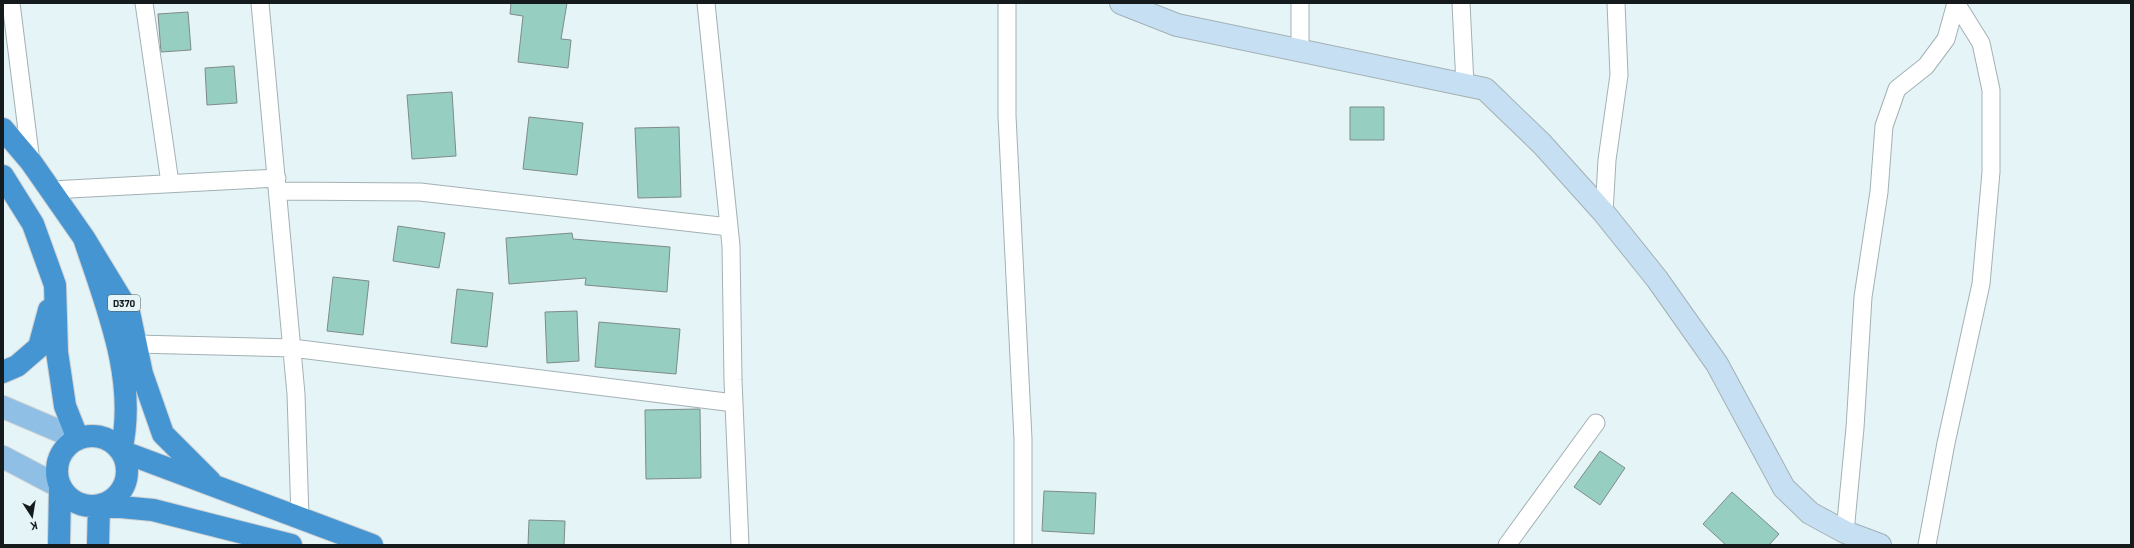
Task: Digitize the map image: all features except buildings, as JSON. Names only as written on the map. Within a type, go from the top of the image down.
[{"type":"highway","name":"D370","points":[[3,129],[31,162],[51,190],[84,238],[129,312],[142,374],[163,434],[216,486]]},
{"type":"highway","points":[[3,176],[33,224],[55,285],[57,352],[65,406],[78,439]]},
{"type":"highway","points":[[84,238],[108,311],[119,352],[126,396],[126,433],[121,451]]},
{"type":"highway","points":[[3,372],[17,366],[39,347],[55,285]]},
{"type":"highway","points":[[59,545],[60,486],[57,475],[58,464],[62,453],[70,444],[78,439],[91,436],[103,438],[113,443],[121,451],[126,461],[127,473],[125,484],[114,498],[99,505]]},
{"type":"highway","name":"D370","points":[[121,451],[372,545]]},
{"type":"highway","points":[[60,486],[67,496],[77,503],[88,506],[99,505],[153,510],[291,545]]},
{"type":"highway","points":[[98,545],[99,505]]},
{"type":"main road","points":[[3,407],[78,439]]},
{"type":"main road","points":[[3,457],[60,486]]},
{"type":"street","points":[[11,3],[31,162]]},
{"type":"street","points":[[144,3],[170,183]]},
{"type":"street","points":[[260,3],[296,394],[300,517]]},
{"type":"street","points":[[706,3],[729,227],[740,545]]},
{"type":"street","points":[[1007,3],[1006,116],[1023,439],[1023,545]]},
{"type":"street","points":[[1121,3],[1157,10],[1176,25],[1485,89],[1542,144],[1604,213],[1657,279],[1716,364],[1784,488],[1810,514],[1844,532],[1880,545]]},
{"type":"street","points":[[1300,3],[1300,51]]},
{"type":"street","points":[[1461,3],[1465,85]]},
{"type":"street","points":[[1604,213],[1607,160],[1619,75],[1616,3]]},
{"type":"street","points":[[1844,532],[1855,428],[1863,297],[1879,192],[1884,126],[1897,89],[1926,66],[1946,39],[1956,3]]},
{"type":"street","points":[[1927,545],[1946,443],[1981,284],[1991,172],[1990,83],[1981,43],[1956,3]]},
{"type":"street","points":[[51,190],[170,183],[277,184],[420,192],[729,227]]},
{"type":"street","points":[[136,344],[292,348],[734,403]]},
{"type":"street","points":[[1506,545],[1596,423]]}]
